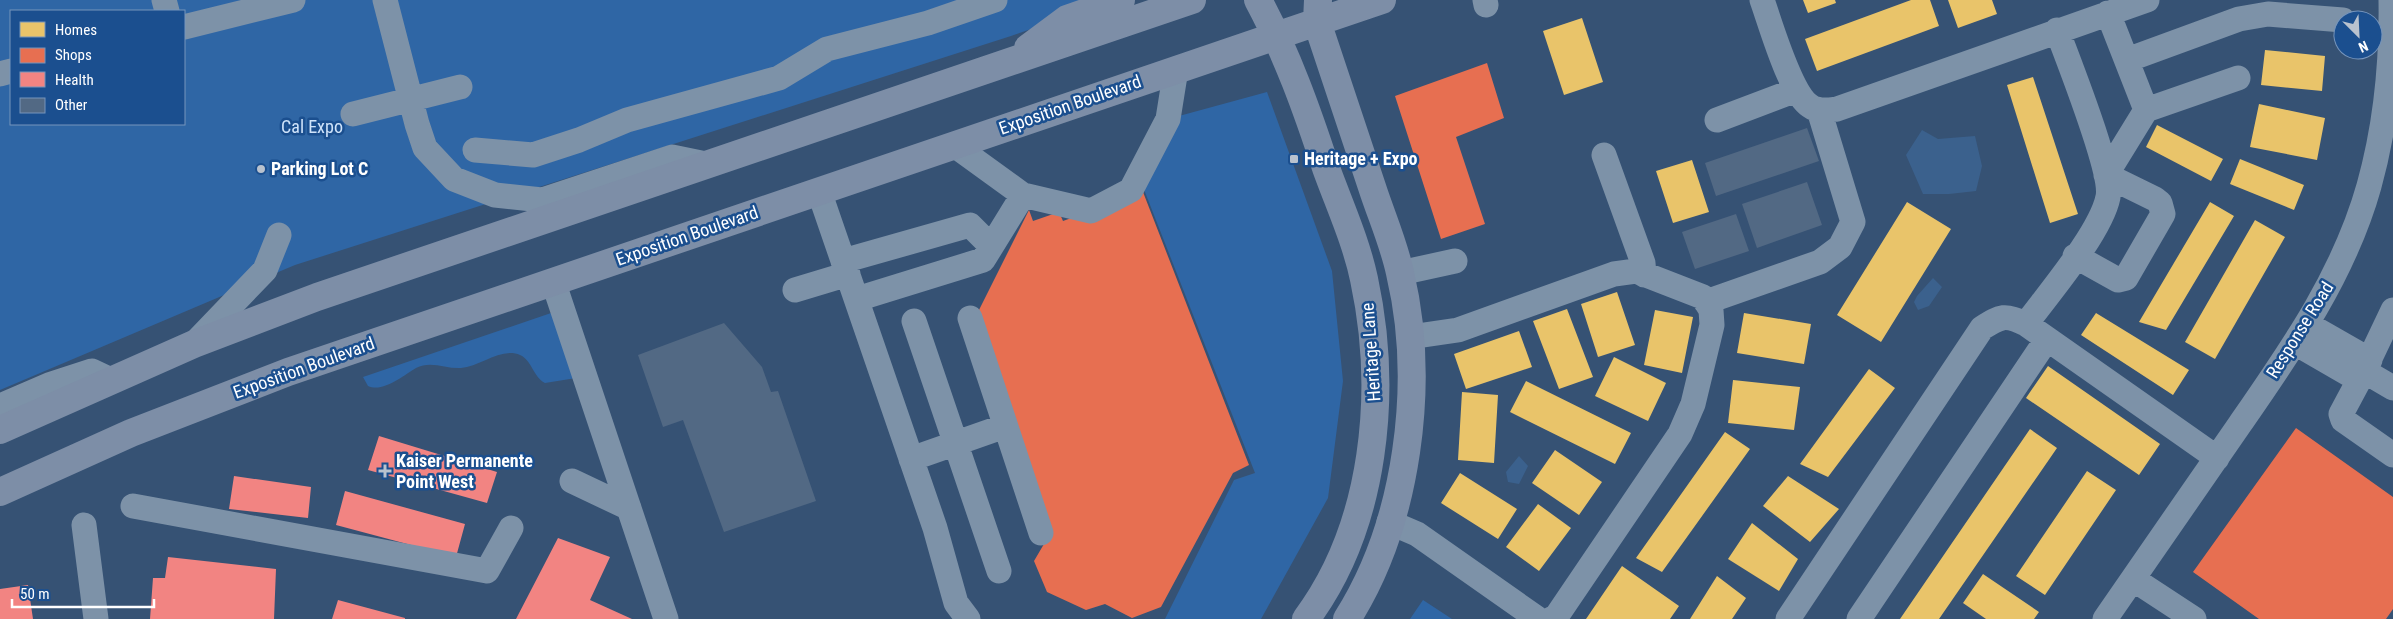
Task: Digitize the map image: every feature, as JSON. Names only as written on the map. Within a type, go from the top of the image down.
[{"type":"main road","points":[[1010,62],[1067,19],[1121,0]]},
{"type":"main road","points":[[0,430],[194,344],[317,297],[1192,0]]},
{"type":"main road","name":"Heritage Lane","points":[[1258,0],[1277,35],[1299,86],[1363,276],[1372,324],[1376,364],[1374,432],[1366,476],[1353,526],[1332,578],[1306,619]]},
{"type":"main road","name":"Exposition Boulevard","points":[[0,492],[131,433],[306,366],[1277,35],[1318,11],[1382,0]]},
{"type":"main road","name":"Heritage Lane","points":[[1318,11],[1400,272],[1410,337],[1412,372],[1410,434],[1401,483],[1389,522],[1361,597],[1347,619]]},
{"type":"street","points":[[185,28],[293,0]]},
{"type":"street","points":[[384,0],[425,148],[454,179],[495,195],[542,200],[672,157],[706,164]]},
{"type":"street","points":[[475,150],[533,155],[579,140],[627,120],[779,78],[827,49],[928,23],[995,0]]},
{"type":"street","points":[[1762,0],[1796,90],[1810,106],[1819,110],[1837,109],[2108,12],[2147,0]]},
{"type":"street","name":"Response Road","points":[[2383,25],[2391,0]]},
{"type":"street","points":[[2108,12],[2146,110]]},
{"type":"street","points":[[2127,60],[2240,19],[2258,15],[2278,14],[2333,19]]},
{"type":"street","points":[[2026,324],[2101,220],[2109,195],[2104,163],[2058,30]]},
{"type":"street","name":"Response Road","points":[[2105,619],[2301,333],[2341,262],[2384,166],[2386,108],[2383,48]]},
{"type":"street","points":[[954,145],[1023,195],[1091,210],[1131,190],[1168,119],[1176,69]]},
{"type":"street","points":[[2106,175],[2146,110],[2238,78]]},
{"type":"street","points":[[353,114],[460,86]]},
{"type":"street","points":[[1717,120],[1796,90]]},
{"type":"street","points":[[1706,302],[1820,262],[1840,247],[1852,222],[1819,110]]},
{"type":"street","points":[[1604,155],[1643,263],[1644,275]]},
{"type":"street","points":[[2075,256],[2118,280],[2126,278],[2162,214],[2160,203],[2155,199],[2106,175]]},
{"type":"street","points":[[820,191],[935,528],[955,610]]},
{"type":"street","points":[[857,299],[983,260],[1023,195]]},
{"type":"street","points":[[794,290],[846,268],[970,225],[991,246]]},
{"type":"street","points":[[194,344],[265,270],[279,235]]},
{"type":"street","points":[[1400,272],[1455,261]]},
{"type":"street","points":[[1410,337],[1458,330],[1614,274],[1636,272],[1703,298],[1711,310],[1712,325],[1693,404],[1680,434],[1556,616],[1551,619]]},
{"type":"street","points":[[553,281],[666,619]]},
{"type":"street","points":[[2393,310],[2365,371],[2341,410],[2343,420],[2393,455]]},
{"type":"street","points":[[1799,615],[1982,328],[1997,318],[2010,316],[2026,324],[2216,458]]},
{"type":"street","points":[[970,318],[1041,533]]},
{"type":"street","points":[[914,321],[999,571]]},
{"type":"street","points":[[2301,333],[2393,388]]},
{"type":"street","points":[[1859,619],[2048,339]]},
{"type":"street","points":[[0,406],[49,384],[92,371],[111,380]]},
{"type":"street","points":[[912,459],[1005,426]]},
{"type":"street","points":[[572,480],[629,508]]},
{"type":"street","points":[[133,506],[487,571],[511,528]]},
{"type":"street","points":[[1389,522],[1417,534],[1538,619]]},
{"type":"street","points":[[84,525],[96,619]]},
{"type":"street","points":[[2133,579],[2194,619]]},
{"type":"green space","name":"Cal Expo","points":[[0,0],[1114,0],[1011,36],[295,265],[0,390]]},
{"type":"green space","points":[[1267,92],[1332,271],[1343,381],[1328,498],[1261,619],[1165,619],[1234,480],[1255,473],[1143,187],[1168,119]]},
{"type":"green space","points":[[554,312],[576,378],[545,383],[538,377],[524,357],[513,353],[498,355],[461,368],[433,365],[422,366],[387,385],[374,388],[368,386],[363,377]]},
{"type":"green space","points":[[1423,600],[1452,619],[1410,619]]},
{"type":"shaded area","points":[[1922,130],[1938,139],[1975,136],[1982,166],[1976,191],[1923,194],[1906,155]]},
{"type":"shaded area","points":[[1933,278],[1942,287],[1929,306],[1918,310],[1914,302]]},
{"type":"shaded area","points":[[1519,456],[1528,466],[1519,484],[1508,482],[1506,472]]},
{"type":"building: Homes","points":[[1803,0],[1835,0],[1836,3],[1808,13]]},
{"type":"building: Homes","points":[[1911,0],[1930,0],[1939,26],[1817,71],[1805,39]]},
{"type":"building: Homes","points":[[1948,0],[1992,0],[1997,14],[1958,28]]},
{"type":"building: Homes","points":[[1582,18],[1603,82],[1564,95],[1543,31]]},
{"type":"building: Homes","points":[[2265,50],[2325,56],[2322,91],[2261,85]]},
{"type":"building: Homes","points":[[2033,77],[2078,214],[2050,223],[2007,85]]},
{"type":"building: Homes","points":[[2259,104],[2325,118],[2317,160],[2250,147]]},
{"type":"building: Homes","points":[[2157,125],[2223,159],[2211,181],[2146,147]]},
{"type":"building: Homes","points":[[2240,159],[2304,185],[2294,210],[2230,184]]},
{"type":"building: Homes","points":[[1692,160],[1709,212],[1673,223],[1656,171]]},
{"type":"building: Homes","points":[[1907,202],[1951,229],[1881,342],[1837,315]]},
{"type":"building: Homes","points":[[2210,202],[2234,216],[2166,330],[2139,322]]},
{"type":"building: Homes","points":[[2255,220],[2285,237],[2215,359],[2185,342]]},
{"type":"building: Homes","points":[[1617,292],[1635,345],[1598,357],[1581,304]]},
{"type":"building: Homes","points":[[1567,309],[1593,377],[1559,389],[1533,321]]},
{"type":"building: Homes","points":[[1655,310],[1693,317],[1682,373],[1644,365]]},
{"type":"building: Homes","points":[[1744,313],[1811,324],[1804,364],[1737,353]]},
{"type":"building: Homes","points":[[2096,313],[2189,370],[2173,395],[2081,335]]},
{"type":"building: Homes","points":[[1519,331],[1532,367],[1466,389],[1454,354]]},
{"type":"building: Homes","points":[[1614,357],[1666,383],[1648,421],[1595,396]]},
{"type":"building: Homes","points":[[2048,366],[2160,444],[2139,475],[2026,398]]},
{"type":"building: Homes","points":[[1869,369],[1895,388],[1828,477],[1800,464]]},
{"type":"building: Homes","points":[[1733,380],[1800,387],[1794,430],[1728,423]]},
{"type":"building: Homes","points":[[1526,381],[1631,433],[1615,464],[1510,412]]},
{"type":"building: Homes","points":[[1462,392],[1498,395],[1494,463],[1458,460]]},
{"type":"building: Homes","points":[[2030,429],[2057,448],[1939,619],[1900,619]]},
{"type":"building: Homes","points":[[1725,432],[1750,449],[1662,572],[1636,558]]},
{"type":"building: Homes","points":[[1555,450],[1602,482],[1579,515],[1532,483]]},
{"type":"building: Homes","points":[[2087,471],[2116,490],[2045,595],[2016,576]]},
{"type":"building: Homes","points":[[1460,473],[1517,509],[1498,539],[1441,503]]},
{"type":"building: Homes","points":[[1788,476],[1839,509],[1810,542],[1763,506]]},
{"type":"building: Homes","points":[[1538,504],[1571,528],[1539,571],[1506,547]]},
{"type":"building: Homes","points":[[1752,523],[1798,559],[1779,591],[1728,559]]},
{"type":"building: Homes","points":[[1622,566],[1679,606],[1670,619],[1586,619]]},
{"type":"building: Homes","points":[[1983,574],[2039,612],[2034,619],[1986,619],[1963,603]]},
{"type":"building: Homes","points":[[1717,576],[1746,598],[1732,619],[1690,619]]},
{"type":"building: Shops","points":[[1487,63],[1504,118],[1456,137],[1485,224],[1441,239],[1395,96]]},
{"type":"building: Shops","points":[[1143,192],[1249,465],[1233,473],[1161,607],[1132,618],[1105,604],[1086,610],[1047,592],[1034,561],[1051,532],[976,316],[1029,210],[1033,221],[1059,212],[1063,221]]},
{"type":"building: Shops","points":[[2296,428],[2393,497],[2393,609],[2386,619],[2259,619],[2193,572]]},
{"type":"building: Health","points":[[379,436],[497,472],[487,503],[368,470]]},
{"type":"building: Health","points":[[234,476],[311,487],[308,518],[229,509]]},
{"type":"building: Health","points":[[345,491],[465,524],[456,557],[336,525]]},
{"type":"building: Health","points":[[558,538],[610,557],[590,600],[632,619],[516,619]]},
{"type":"building: Health","points":[[168,557],[276,569],[274,619],[150,619],[153,578],[165,578]]},
{"type":"building: Health","points":[[28,585],[33,619],[0,619],[0,589]]},
{"type":"building: Health","points":[[338,600],[405,618],[405,619],[332,619]]},
{"type":"building: Other","points":[[1807,128],[1819,161],[1716,196],[1705,163]]},
{"type":"building: Other","points":[[1807,182],[1822,225],[1757,248],[1742,204]]},
{"type":"building: Other","points":[[1736,214],[1749,251],[1695,269],[1682,232]]},
{"type":"building: Other","points":[[724,323],[762,367],[771,392],[778,391],[816,501],[724,532],[683,420],[663,427],[638,355]]},
{"type":"place","name":"Heritage + Expo","points":[[1294,159]]},
{"type":"place","name":"Parking Lot C","points":[[261,169]]},
{"type":"place","name":"Kaiser Permanente Point West","points":[[385,471]]}]
